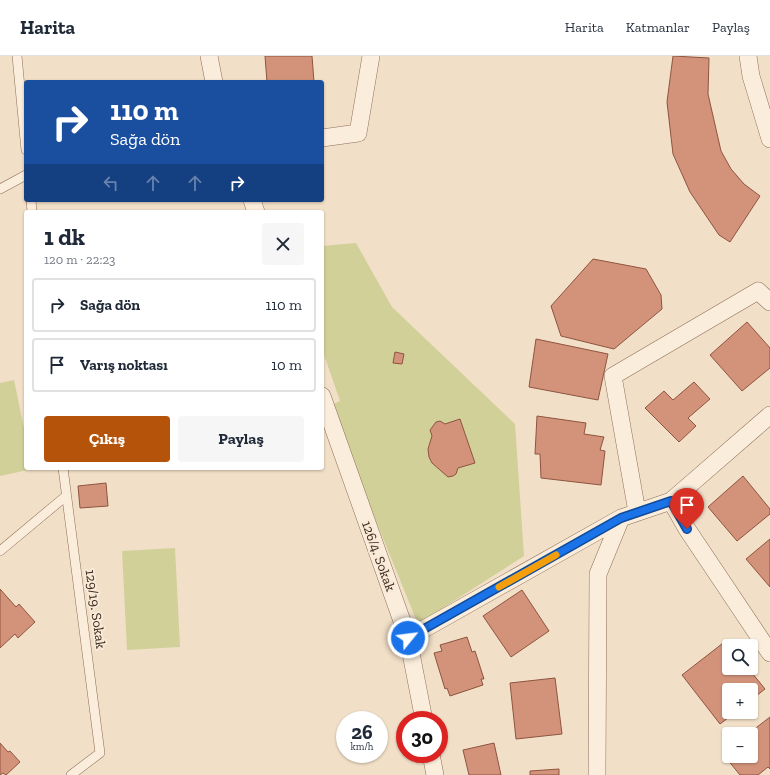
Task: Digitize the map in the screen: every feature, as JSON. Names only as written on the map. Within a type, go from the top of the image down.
[{"type":"street","points":[[209,56],[214,80]]},
{"type":"street","points":[[324,138],[358,133],[371,56]]},
{"type":"street","points":[[748,56],[751,76],[769,135]]},
{"type":"street","points":[[597,775],[598,574],[629,515],[613,376],[758,291],[770,302]]},
{"type":"street","name":"126/4. Sokak","points":[[324,402],[408,638],[422,711]]},
{"type":"street","points":[[408,638],[629,515],[671,501],[770,415]]},
{"type":"street","points":[[671,501],[767,643]]},
{"type":"street","points":[[433,763],[435,775]]},
{"type":"lane","points":[[17,56],[24,129]]},
{"type":"lane","points":[[0,189],[24,176]]},
{"type":"lane","name":"129/19. Sokak","points":[[63,470],[100,754],[71,775]]},
{"type":"lane","points":[[0,551],[66,496]]},
{"type":"shaded area","points":[[356,243],[392,307],[515,424],[524,556],[418,624],[329,406],[340,401],[324,355],[324,246]]},
{"type":"shaded area","points":[[14,380],[24,428],[24,470],[27,470],[0,476],[0,383]]},
{"type":"shaded area","points":[[175,548],[180,647],[127,650],[122,551]]},
{"type":"building","points":[[265,56],[312,56],[314,80],[267,80]]},
{"type":"building","points":[[673,56],[709,58],[708,94],[721,151],[731,169],[744,184],[760,196],[730,242],[719,235],[690,192],[673,154],[667,102]]},
{"type":"building","points":[[593,259],[646,269],[661,295],[662,309],[614,349],[561,336],[551,306]]},
{"type":"building","points":[[747,322],[770,348],[770,368],[742,391],[710,355]]},
{"type":"building","points":[[536,339],[608,354],[598,400],[529,387]]},
{"type":"building","points":[[395,352],[404,354],[402,364],[393,363]]},
{"type":"building","points":[[694,382],[710,399],[688,418],[696,426],[679,442],[645,408],[664,391],[673,400]]},
{"type":"building","points":[[537,416],[586,423],[584,434],[604,437],[600,450],[605,451],[601,485],[541,478],[540,454],[535,454]]},
{"type":"building","points":[[460,419],[475,463],[458,468],[456,474],[448,477],[432,463],[429,457],[428,449],[432,436],[430,430],[436,422],[440,421],[445,424]]},
{"type":"building","points":[[743,476],[770,509],[770,514],[737,541],[708,507]]},
{"type":"building","points":[[106,483],[108,506],[80,508],[78,486]]},
{"type":"building","points":[[770,539],[770,587],[746,559]]},
{"type":"building","points":[[0,589],[16,607],[19,604],[35,622],[18,638],[15,634],[0,648]]},
{"type":"building","points":[[522,590],[549,631],[511,657],[483,616]]},
{"type":"building","points":[[467,637],[472,652],[475,651],[484,679],[481,679],[483,685],[450,696],[447,688],[445,689],[434,653],[442,651],[440,645]]},
{"type":"building","points":[[722,644],[722,675],[754,675],[765,689],[758,694],[758,683],[722,683],[722,719],[727,719],[720,724],[682,675]]},
{"type":"building","points":[[555,678],[562,734],[516,739],[510,683]]},
{"type":"building","points":[[770,717],[770,769],[768,767],[758,775],[740,775],[730,763],[758,763],[757,727]]},
{"type":"building","points":[[0,743],[20,762],[6,775],[3,773],[0,775]]},
{"type":"building","points":[[494,743],[501,775],[469,775],[463,750]]},
{"type":"building","points":[[559,769],[559,775],[530,775],[530,771]]},
{"type":"slow traffic","points":[[499,587],[556,555]]},
{"type":"route","points":[[408,638],[621,518],[671,501],[687,529]]}]
